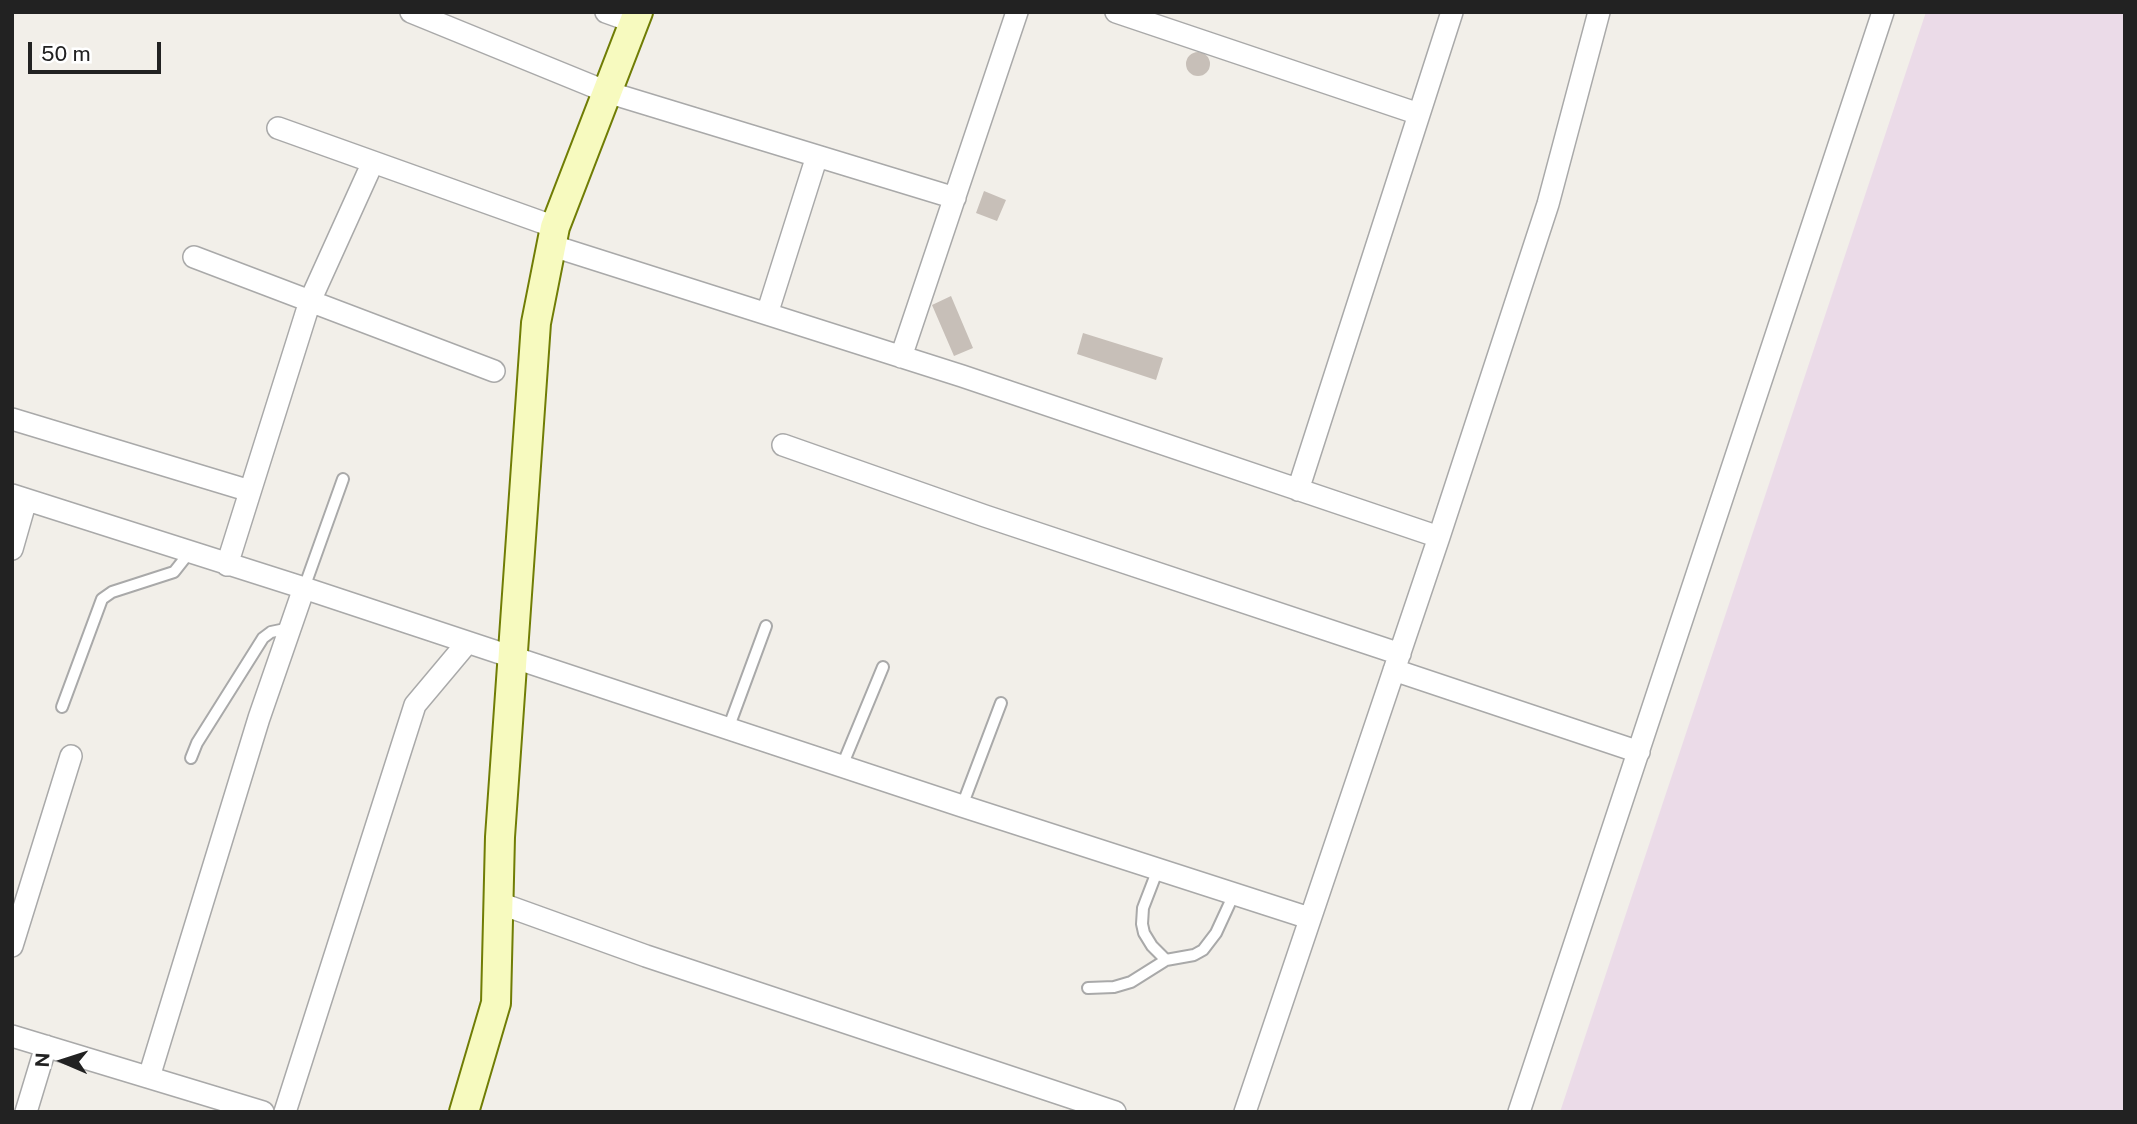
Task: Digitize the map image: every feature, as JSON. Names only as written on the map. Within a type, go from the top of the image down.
[{"type":"main road","points":[[464,1112],[496,1003],[500,837],[536,323],[552,236],[636,17]]},
{"type":"street","points":[[411,12],[607,92],[955,198]]},
{"type":"street","points":[[606,12],[636,17]]},
{"type":"street","points":[[901,357],[1017,12]]},
{"type":"street","points":[[1116,12],[1419,114]]},
{"type":"street","points":[[1298,490],[1452,12]]},
{"type":"street","points":[[1245,1112],[1548,204],[1599,12]]},
{"type":"street","points":[[1519,1112],[1883,12]]},
{"type":"street","points":[[278,128],[373,162],[552,236],[767,314],[1439,537]]},
{"type":"street","points":[[767,314],[817,156]]},
{"type":"street","points":[[228,565],[310,301],[373,162]]},
{"type":"street","points":[[194,257],[494,372]]},
{"type":"street","points":[[12,419],[250,491]]},
{"type":"street","points":[[783,446],[1397,662],[1639,752]]},
{"type":"street","points":[[12,548],[19,497],[1309,918]]},
{"type":"street","points":[[149,1077],[258,718],[304,588]]},
{"type":"street","points":[[285,1112],[415,705],[467,643]]},
{"type":"street","points":[[12,946],[71,756]]},
{"type":"street","points":[[499,903],[646,956],[1115,1112]]},
{"type":"street","points":[[12,1036],[149,1077],[224,1106],[263,1112]]},
{"type":"street","points":[[26,1112],[46,1046]]},
{"type":"lane","points":[[304,588],[343,480]]},
{"type":"lane","points":[[62,707],[102,599],[112,592],[174,572],[189,553]]},
{"type":"lane","points":[[728,729],[766,626]]},
{"type":"lane","points":[[191,758],[197,743],[263,638],[271,632],[290,628]]},
{"type":"lane","points":[[842,766],[883,667]]},
{"type":"lane","points":[[962,806],[1001,703]]},
{"type":"lane","points":[[1158,869],[1143,908],[1142,924],[1152,946],[1166,960]]},
{"type":"lane","points":[[1088,988],[1114,987],[1131,982],[1166,960],[1194,955],[1203,950],[1216,933],[1234,894]]},
{"type":"shaded area","points":[[1926,12],[2125,12],[2125,1112],[1560,1112]]},
{"type":"building","points":[[1198,52],[1207,55],[1210,64],[1207,73],[1198,76],[1189,73],[1186,64],[1189,55]]},
{"type":"building","points":[[984,191],[1006,200],[997,221],[976,213]]},
{"type":"building","points":[[951,296],[973,348],[954,356],[932,305]]},
{"type":"building","points":[[1083,333],[1163,358],[1156,380],[1077,354]]}]
